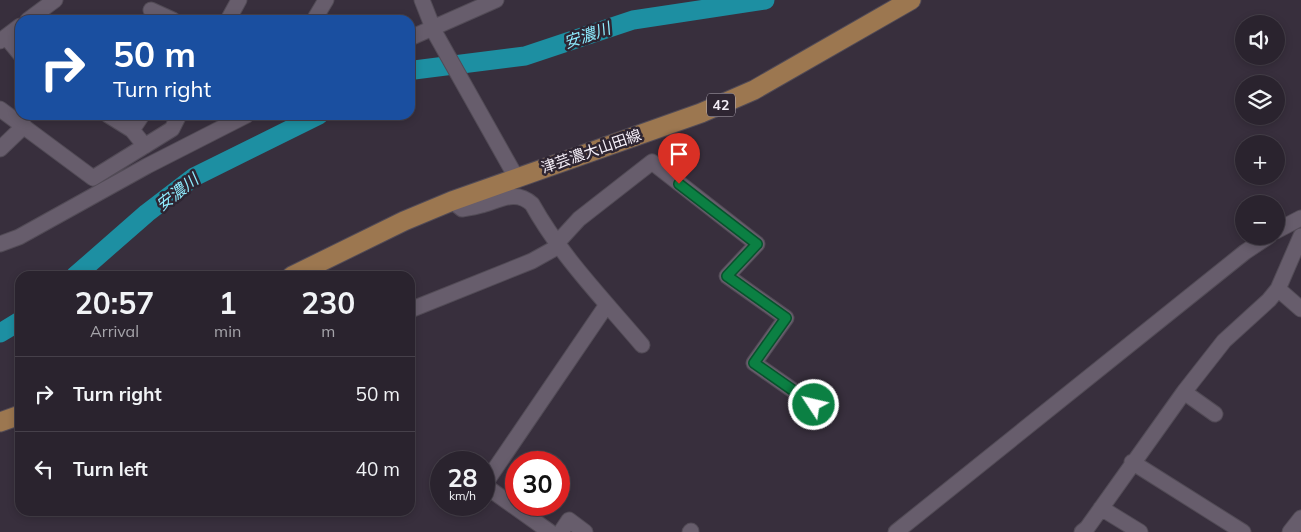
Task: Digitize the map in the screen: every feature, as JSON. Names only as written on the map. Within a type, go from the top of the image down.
[{"type":"main road","name":"津芸濃大山田線","points":[[302,271],[404,221],[514,173],[701,113],[737,98],[783,75],[911,0]]},
{"type":"main road","points":[[0,422],[15,417]]},
{"type":"street","points":[[35,15],[55,0]]},
{"type":"street","points":[[231,15],[239,0]]},
{"type":"street","points":[[317,15],[326,0]]},
{"type":"street","points":[[422,0],[433,30],[514,173]]},
{"type":"street","points":[[415,36],[433,30],[496,0]]},
{"type":"street","points":[[15,30],[2,39],[15,50]]},
{"type":"street","points":[[0,109],[15,120]]},
{"type":"street","points":[[16,120],[93,178],[172,129],[176,120]]},
{"type":"street","points":[[116,120],[132,130],[145,146]]},
{"type":"street","points":[[132,130],[139,120]]},
{"type":"street","points":[[0,244],[19,237],[147,166],[237,120]]},
{"type":"street","points":[[0,149],[24,126]]},
{"type":"street","points":[[415,308],[532,261],[558,244],[579,219],[652,162],[757,244],[727,276],[786,318],[754,363],[814,405]]},
{"type":"street","points":[[452,200],[462,209],[514,196],[524,198],[532,204],[551,237],[606,306],[642,345]]},
{"type":"street","points":[[1285,226],[1301,218]]},
{"type":"street","points":[[1082,532],[1087,528],[1132,462],[1184,392],[1224,341],[1269,300],[1278,289],[1300,244]]},
{"type":"street","points":[[896,532],[962,477],[1256,245]]},
{"type":"street","points":[[1278,289],[1301,309]]},
{"type":"street","points":[[550,532],[484,485],[606,306]]},
{"type":"street","points":[[1184,392],[1216,414]]},
{"type":"street","points":[[1132,462],[1243,532]]},
{"type":"street","points":[[1101,508],[1140,532]]},
{"type":"street","points":[[1290,532],[1301,518]]},
{"type":"street","points":[[561,532],[569,520],[585,532]]},
{"type":"waterway","name":"安濃川","points":[[415,70],[525,56],[633,20],[765,0]]},
{"type":"waterway","name":"安濃川","points":[[81,271],[147,213],[194,177],[309,120]]},
{"type":"waterway","name":"安濃川","points":[[0,333],[15,324]]},
{"type":"route","points":[[679,184],[757,244],[727,276],[786,318],[754,363],[814,405]]}]
